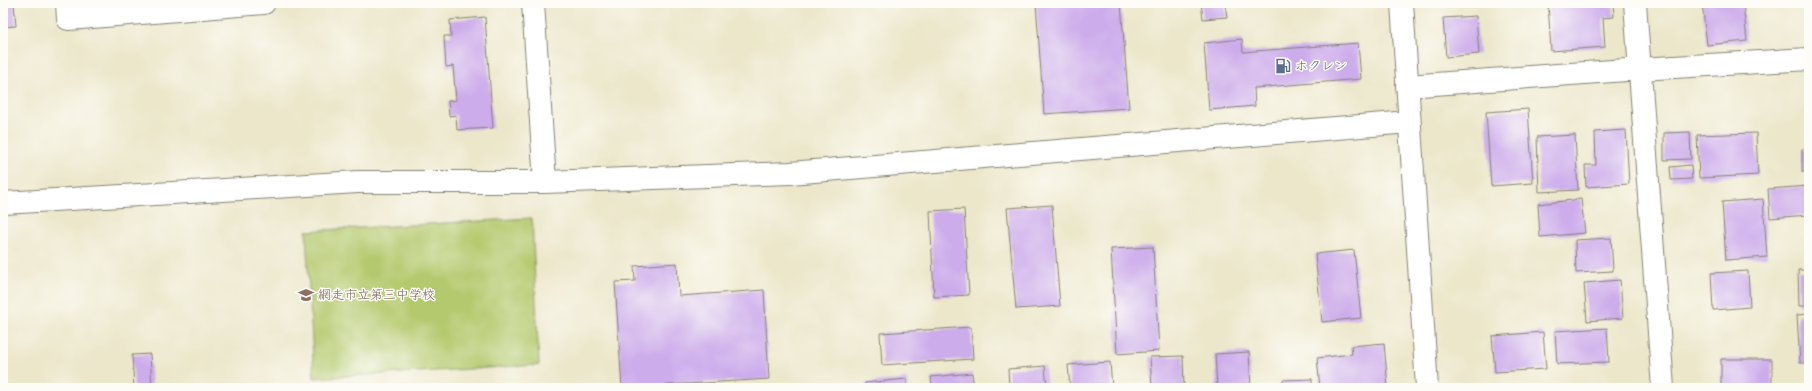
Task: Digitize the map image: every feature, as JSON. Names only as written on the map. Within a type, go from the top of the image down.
[{"type":"street","points":[[67,3],[68,19],[264,3]]},
{"type":"street","points":[[533,3],[545,182]]},
{"type":"street","points":[[1402,3],[1427,388]]},
{"type":"street","points":[[1636,3],[1663,388]]},
{"type":"street","points":[[1407,86],[1640,69],[1809,59]]},
{"type":"street","points":[[3,203],[358,182],[545,182],[790,174],[1409,122]]},
{"type":"green space","points":[[532,218],[539,365],[314,378],[306,231]]},
{"type":"building","points":[[3,3],[14,3],[16,26],[3,27]]},
{"type":"building","points":[[1036,3],[1121,3],[1129,108],[1044,114]]},
{"type":"building","points":[[1201,3],[1225,3],[1227,17],[1203,19]]},
{"type":"building","points":[[1548,3],[1613,3],[1614,17],[1603,18],[1605,47],[1551,51]]},
{"type":"building","points":[[1702,3],[1743,3],[1747,41],[1707,45]]},
{"type":"building","points":[[1476,16],[1479,54],[1446,57],[1443,18]]},
{"type":"building","points":[[485,17],[493,128],[457,130],[456,115],[449,116],[448,101],[456,100],[453,66],[446,67],[444,36],[451,36],[450,20]]},
{"type":"building","name":"ホクレン","points":[[1242,39],[1243,52],[1358,43],[1361,79],[1254,88],[1255,106],[1209,110],[1204,43]]},
{"type":"building","points":[[1528,109],[1533,183],[1491,186],[1486,112]]},
{"type":"building","points":[[1626,130],[1629,184],[1586,187],[1585,165],[1596,165],[1595,132]]},
{"type":"building","points":[[1690,132],[1691,159],[1664,160],[1664,133]]},
{"type":"building","points":[[1756,133],[1758,175],[1699,178],[1697,135]]},
{"type":"building","points":[[1575,135],[1578,190],[1539,192],[1537,137]]},
{"type":"building","points":[[1809,148],[1809,172],[1802,172],[1802,149]]},
{"type":"building","points":[[1691,165],[1692,179],[1671,180],[1670,167]]},
{"type":"building","points":[[1808,186],[1809,215],[1770,218],[1768,189]]},
{"type":"building","points":[[1581,199],[1585,233],[1540,237],[1538,204]]},
{"type":"building","points":[[1763,199],[1767,257],[1726,260],[1722,202]]},
{"type":"building","points":[[1052,205],[1060,306],[1016,309],[1007,208]]},
{"type":"building","points":[[964,209],[969,295],[934,297],[930,211]]},
{"type":"building","points":[[1611,238],[1613,271],[1576,273],[1575,240]]},
{"type":"building","points":[[1153,247],[1159,351],[1117,354],[1111,249]]},
{"type":"building","points":[[1354,250],[1361,318],[1322,322],[1315,254]]},
{"type":"building","points":[[677,263],[679,296],[764,290],[769,379],[622,388],[615,282],[635,281],[634,266]]},
{"type":"building","points":[[1798,270],[1809,270],[1809,306],[1799,306]]},
{"type":"building","points":[[1748,271],[1750,307],[1713,310],[1711,273]]},
{"type":"building","points":[[1620,280],[1623,318],[1587,321],[1584,283]]},
{"type":"building","points":[[1809,314],[1809,363],[1800,363],[1797,315]]},
{"type":"building","points":[[971,327],[973,359],[882,365],[880,333]]},
{"type":"building","points":[[1607,328],[1609,362],[1557,364],[1555,331]]},
{"type":"building","points":[[1543,332],[1546,369],[1495,372],[1492,336]]},
{"type":"building","points":[[1384,343],[1388,388],[1320,388],[1317,358],[1352,354],[1351,346]]},
{"type":"building","points":[[1249,352],[1251,388],[1217,388],[1215,354]]},
{"type":"building","points":[[150,354],[152,388],[134,388],[132,355]]},
{"type":"building","points":[[1183,356],[1184,388],[1152,388],[1150,357]]},
{"type":"building","points":[[1721,359],[1772,359],[1772,388],[1721,388]]},
{"type":"building","points":[[1110,362],[1112,388],[1070,388],[1068,365]]},
{"type":"building","points":[[1045,366],[1047,388],[1009,388],[1008,369]]},
{"type":"building","points":[[972,373],[974,388],[932,388],[931,377]]},
{"type":"building","points":[[907,379],[907,388],[866,388],[865,383]]},
{"type":"building","points":[[1312,379],[1312,388],[1283,388],[1283,380]]},
{"type":"place","name":"ホクレン","points":[[1283,66]]},
{"type":"place","name":"網走市立第三中学校","points":[[306,295]]}]
